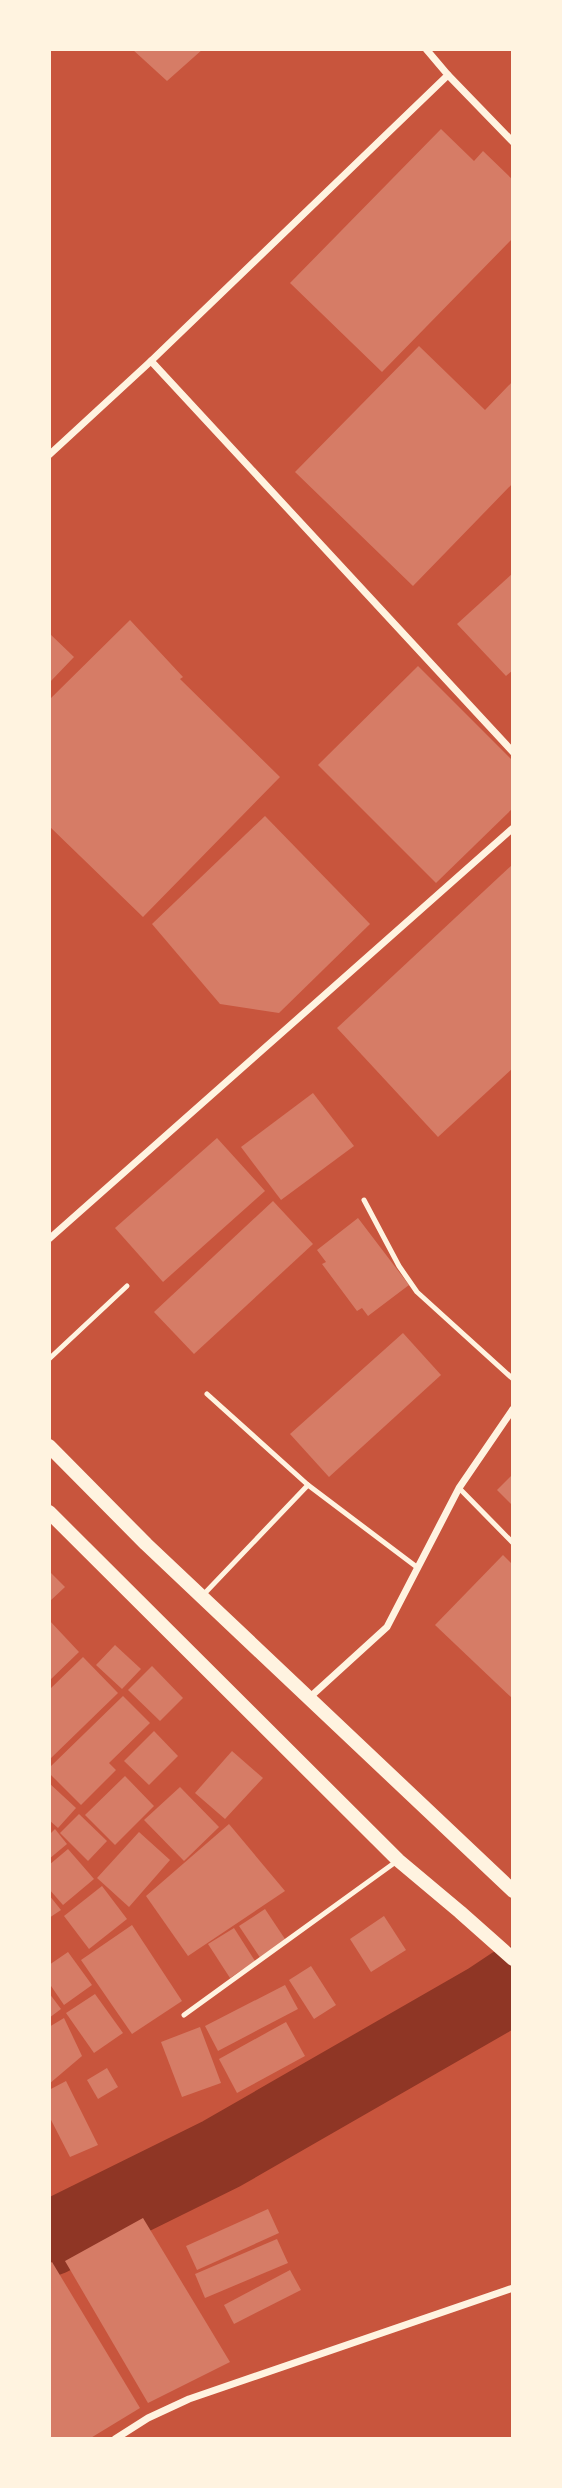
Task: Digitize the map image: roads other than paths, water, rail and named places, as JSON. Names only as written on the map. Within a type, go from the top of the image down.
[{"type":"main road","points":[[49,1446],[201,1597],[513,1891]]},
{"type":"main road","points":[[49,1512],[398,1860],[513,1959]]},
{"type":"street","points":[[426,49],[513,142]]},
{"type":"street","points":[[49,455],[151,361],[448,75]]},
{"type":"street","points":[[151,361],[513,752]]},
{"type":"street","points":[[49,1240],[513,828]]},
{"type":"street","points":[[309,1699],[387,1627],[459,1488],[513,1409]]},
{"type":"street","points":[[115,2439],[148,2418],[189,2399],[513,2288]]},
{"type":"lane","points":[[364,1200],[417,1292],[513,1379]]},
{"type":"lane","points":[[49,1359],[127,1286]]},
{"type":"lane","points":[[207,1394],[308,1485],[418,1568]]},
{"type":"lane","points":[[201,1597],[308,1485]]},
{"type":"lane","points":[[459,1488],[513,1543]]},
{"type":"lane","points":[[184,2015],[398,1860]]},
{"type":"waterway","points":[[49,2239],[221,2154],[513,1984]]}]
